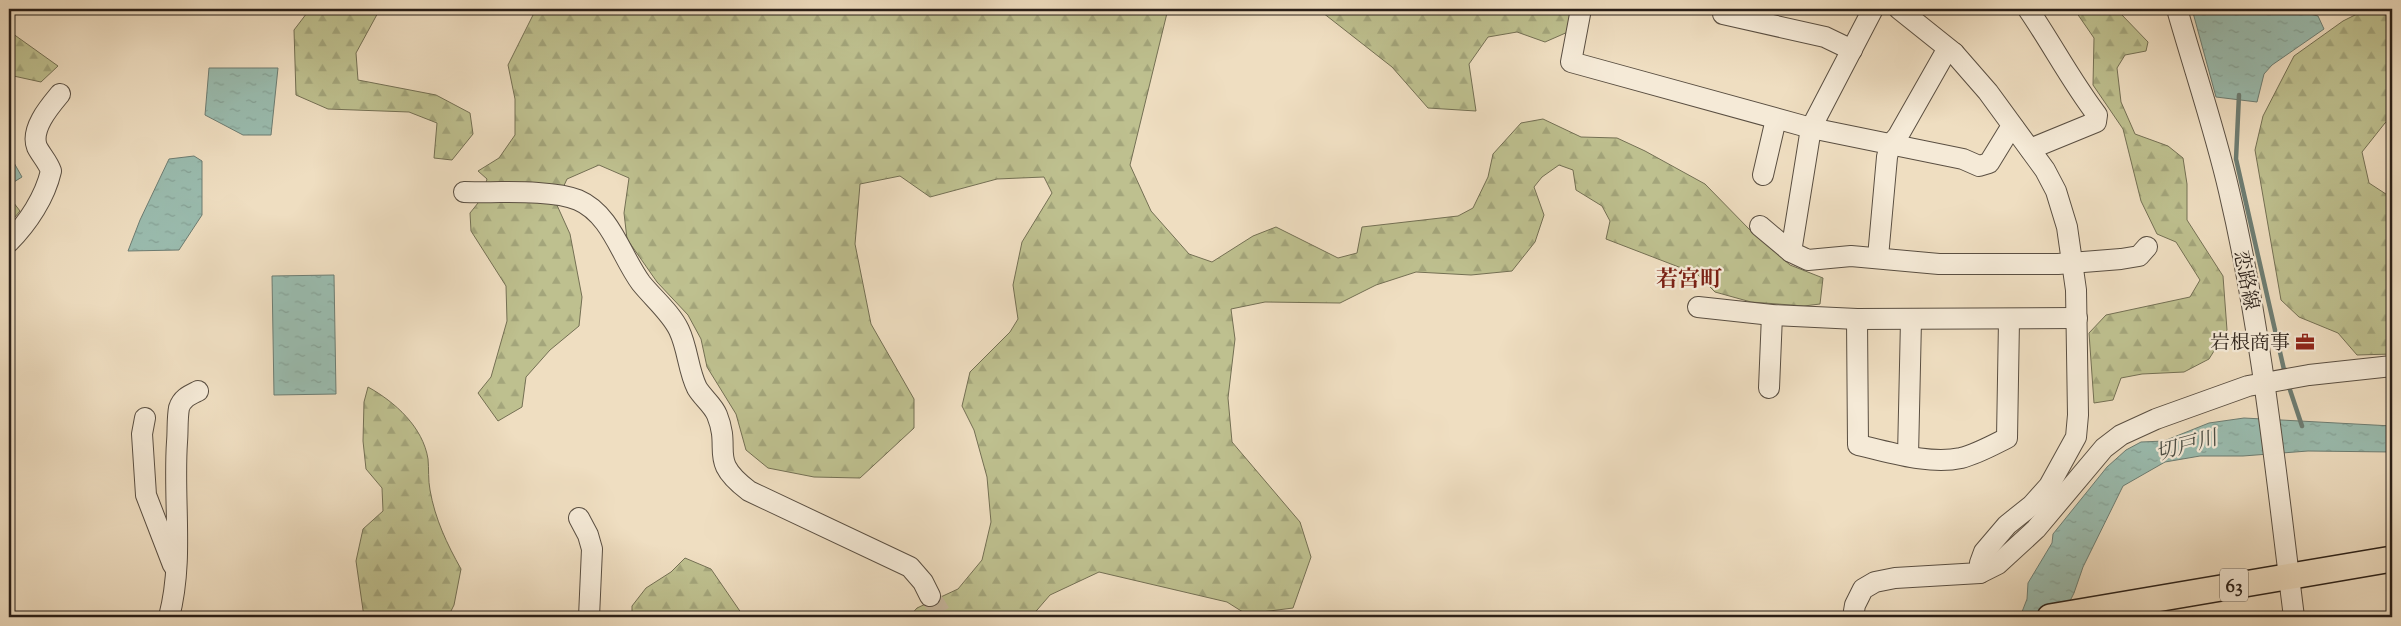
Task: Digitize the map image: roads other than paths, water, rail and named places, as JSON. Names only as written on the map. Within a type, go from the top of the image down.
[{"type":"main road","name":"63","points":[[2050,617],[2392,559]]},
{"type":"street","points":[[1581,9],[1571,62],[1776,119],[1962,159],[1979,166],[1989,164],[2008,132],[2014,128]]},
{"type":"street","points":[[1791,252],[1811,128],[1873,9]]},
{"type":"street","points":[[1899,9],[1954,53],[1988,92],[2045,170],[2056,191],[2067,227],[2077,318],[2078,415],[2076,437],[2049,486],[2032,506],[2007,525],[1984,552],[1980,563],[1980,573]]},
{"type":"street","points":[[2028,9],[2052,43],[2076,88],[2097,115],[2096,122],[2030,149]]},
{"type":"street","name":"恋路線","points":[[2177,9],[2229,190],[2258,337],[2294,617]]},
{"type":"street","points":[[1723,14],[1825,37],[1852,50]]},
{"type":"street","points":[[1878,257],[1887,157],[1890,145],[1898,136],[1944,55],[1954,53]]},
{"type":"street","points":[[9,242],[33,213],[48,185],[51,171],[37,146],[36,135],[39,125],[60,94]]},
{"type":"street","points":[[1763,175],[1776,119]]},
{"type":"street","points":[[464,192],[559,195],[578,200],[595,211],[611,230],[625,259],[641,282],[678,327],[698,390],[715,411],[722,427],[721,451],[724,464],[732,478],[749,491],[910,567],[923,582],[930,596]]},
{"type":"street","points":[[1760,226],[1791,252],[1808,260],[1851,256],[1939,264],[2058,264],[2139,256],[2147,248]]},
{"type":"street","points":[[1698,307],[1772,315],[1857,319],[2009,320],[2077,318]]},
{"type":"street","points":[[1769,388],[1772,315]]},
{"type":"street","points":[[1857,319],[1858,444],[1908,456],[1943,460],[1961,458],[2007,438],[2009,320]]},
{"type":"street","points":[[1908,456],[1911,320]]},
{"type":"street","points":[[1852,617],[1855,605],[1863,590],[1876,582],[1895,578],[1980,573],[1998,564],[2036,530],[2098,454],[2121,435],[2219,395],[2263,382],[2392,366]]},
{"type":"street","points":[[170,617],[176,574],[178,511],[176,464],[180,407],[185,397],[198,391]]},
{"type":"street","points":[[144,418],[142,434],[146,495],[176,574]]},
{"type":"street","points":[[579,518],[588,535],[592,549],[589,617]]},
{"type":"water","points":[[2192,9],[2290,9],[2318,16],[2324,29],[2272,65],[2264,74],[2257,102],[2216,97]]},
{"type":"water","points":[[209,68],[278,68],[271,135],[243,135],[205,115]]},
{"type":"water","points":[[9,154],[22,177],[9,185]]},
{"type":"water","points":[[194,156],[202,161],[202,215],[179,250],[128,251],[140,220],[169,159]]},
{"type":"water","points":[[334,275],[336,394],[274,395],[272,276]]},
{"type":"water","name":"切戸川","points":[[2244,418],[2392,426],[2392,452],[2308,451],[2243,456],[2200,456],[2165,462],[2123,486],[2083,567],[2074,593],[2062,617],[2020,617],[2027,599],[2028,583],[2052,543],[2053,534],[2107,467],[2126,450],[2141,442],[2164,441],[2209,423]]},
{"type":"waterway","points":[[2239,95],[2236,159],[2285,374]]},
{"type":"waterway","points":[[2288,384],[2302,426]]},
{"type":"tunnel","points":[[930,596],[943,617]]},
{"type":"place","name":"岩根商事","points":[[2305,342]]},
{"type":"district","name":"若宮町","points":[[1689,278]]}]
